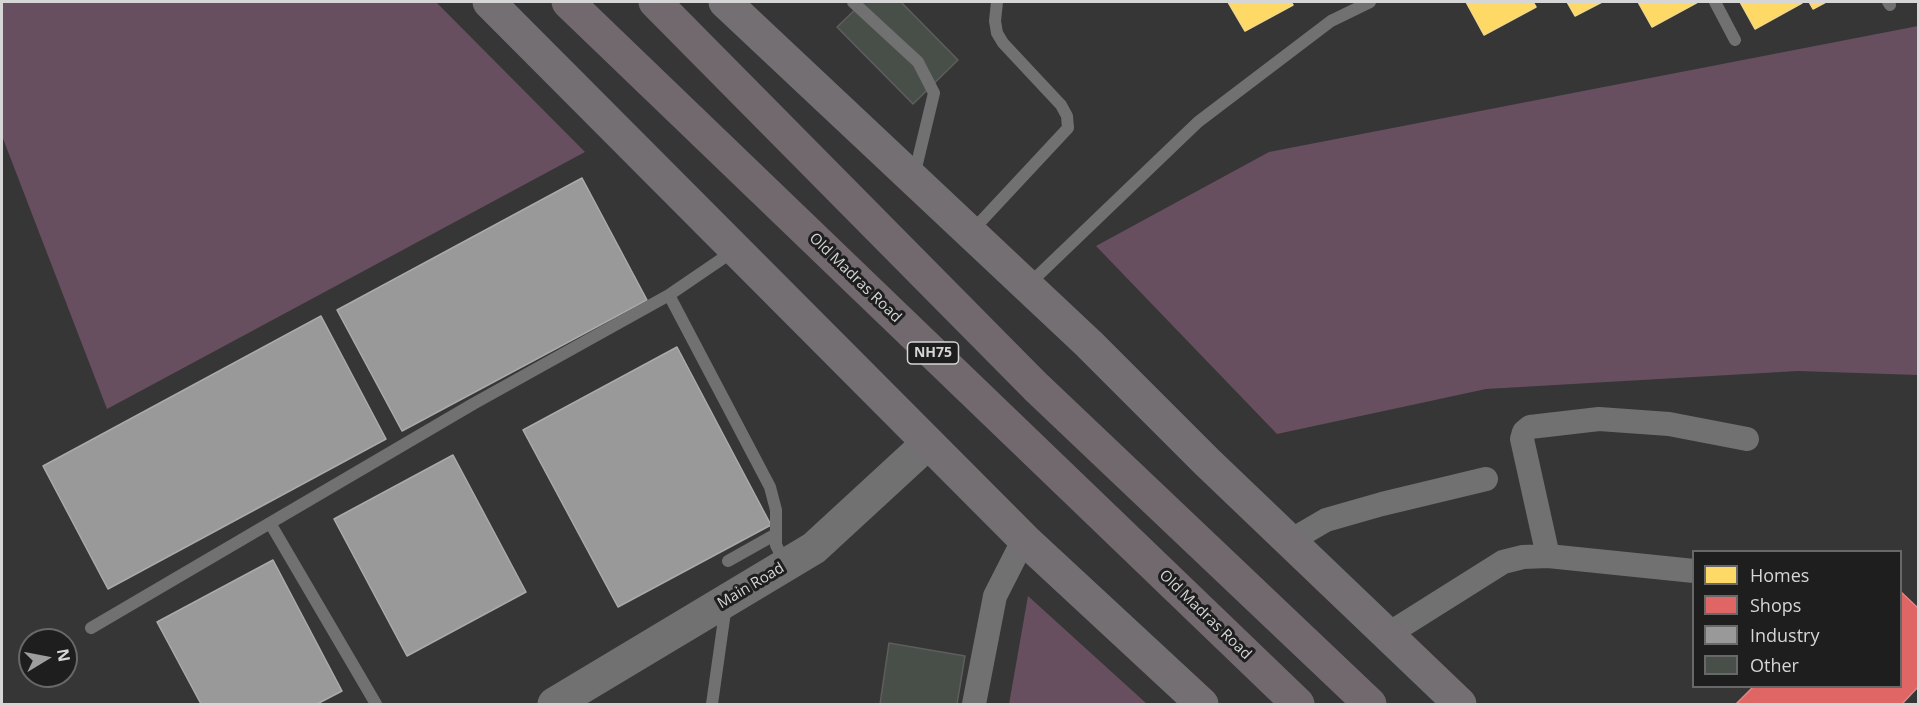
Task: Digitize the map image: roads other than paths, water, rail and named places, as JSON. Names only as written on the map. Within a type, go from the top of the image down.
[{"type":"highway","name":"Old Madras Road","points":[[568,2],[1298,705]]},
{"type":"highway","points":[[656,2],[1036,387],[1370,705]]},
{"type":"main road","points":[[489,2],[1024,539],[1202,705]]},
{"type":"main road","points":[[725,2],[1027,286],[1460,705]]},
{"type":"street","points":[[1548,556],[1522,439],[1524,432],[1530,427],[1599,419],[1669,424],[1747,439]]},
{"type":"street","name":"Main Road","points":[[554,705],[814,548],[928,443]]},
{"type":"street","points":[[1290,541],[1326,520],[1486,479]]},
{"type":"street","points":[[974,705],[995,596],[1024,539]]},
{"type":"street","points":[[1387,634],[1503,562],[1523,557],[1548,556],[1692,571]]},
{"type":"lane","points":[[854,2],[918,62],[934,93],[913,179]]},
{"type":"lane","points":[[970,232],[1068,128],[1067,116],[1061,105],[1003,44],[997,33],[995,21],[997,2]]},
{"type":"lane","points":[[1027,286],[1198,122],[1331,21],[1370,2]]},
{"type":"lane","points":[[1715,2],[1735,40]]},
{"type":"lane","points":[[91,628],[473,404],[669,295],[736,249]]},
{"type":"lane","points":[[669,295],[770,488],[776,510],[776,545],[786,565]]},
{"type":"lane","points":[[270,523],[376,705]]},
{"type":"lane","points":[[728,561],[776,534]]},
{"type":"lane","points":[[712,705],[726,601]]}]
